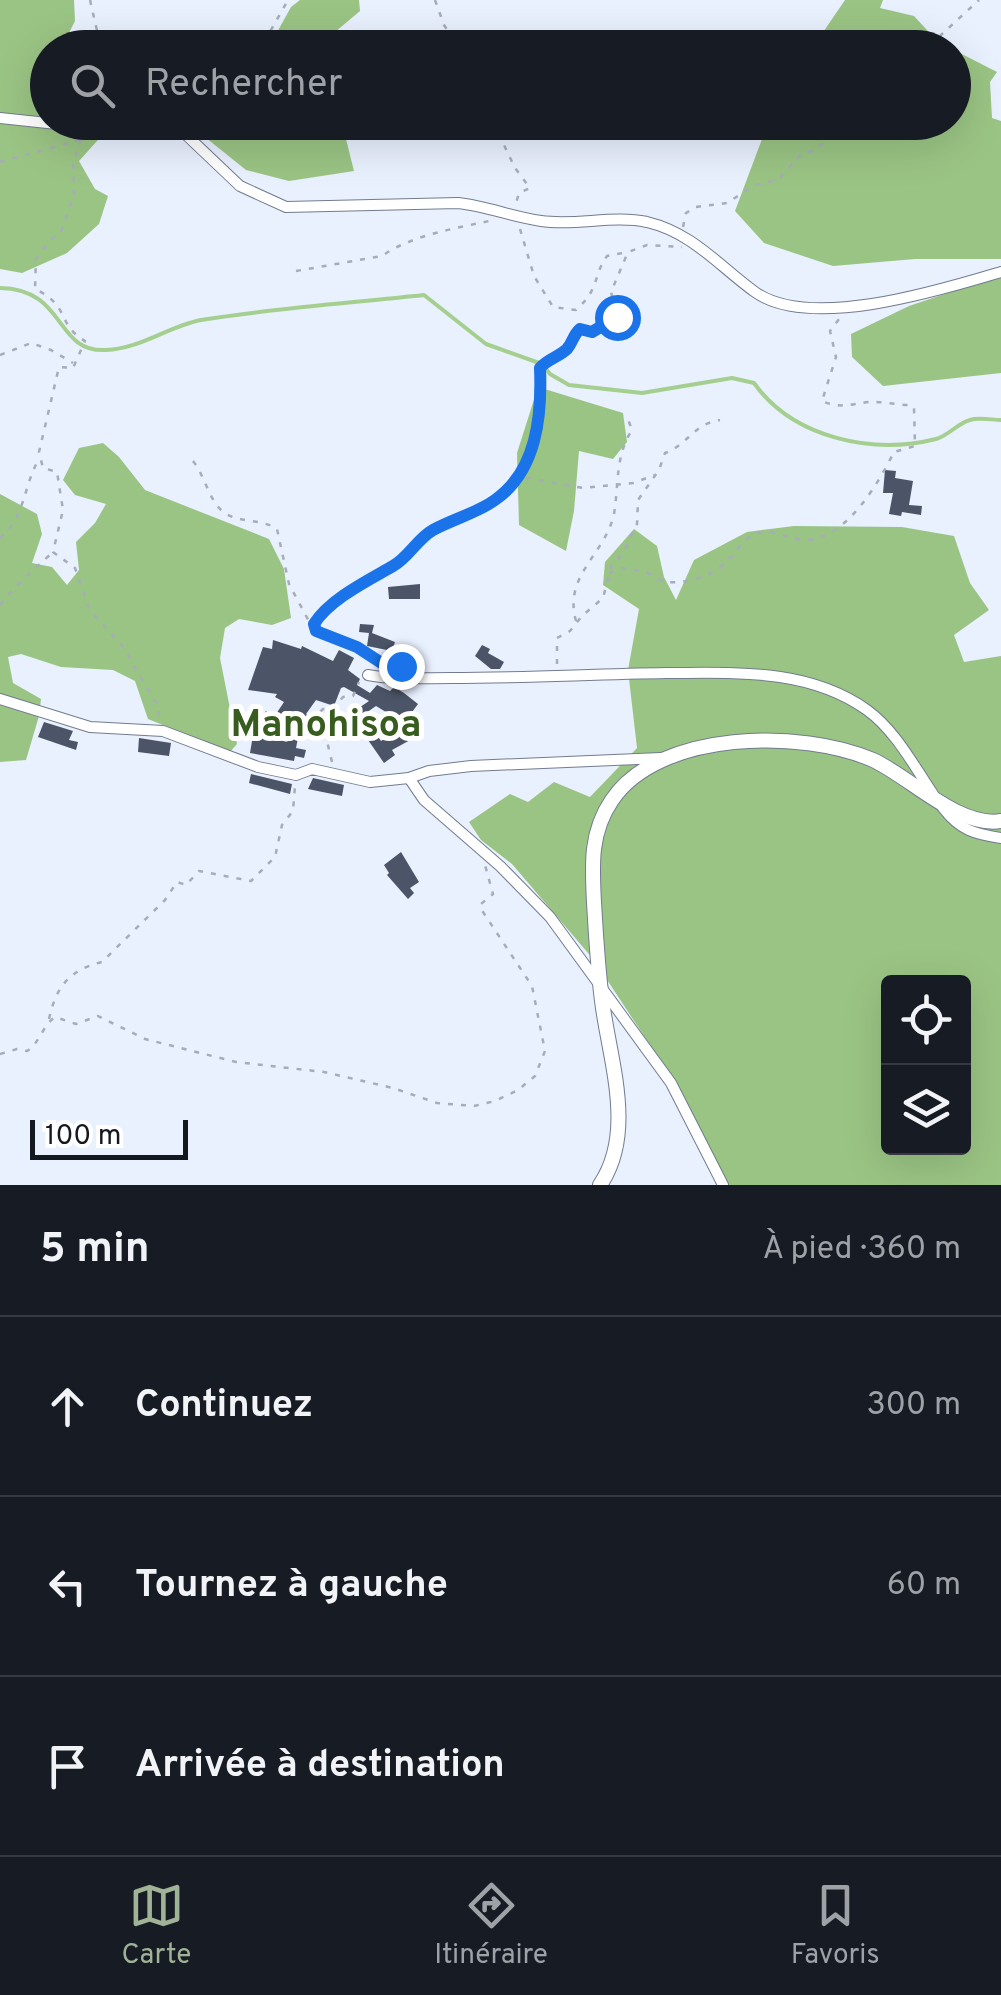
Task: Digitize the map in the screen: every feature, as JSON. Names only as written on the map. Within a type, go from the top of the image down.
[{"type":"street","points":[[0,118],[30,121]]},
{"type":"street","points":[[192,140],[240,186],[286,206],[458,203],[540,221],[646,222],[704,248],[758,295],[792,307],[837,307],[929,294],[1001,272]]},
{"type":"street","points":[[368,675],[490,680],[711,672],[777,675],[831,690],[872,713],[957,826],[971,833],[1001,838]]},
{"type":"street","points":[[0,699],[90,727],[162,731],[258,768],[296,775],[312,769],[370,782],[471,766],[662,758],[744,742],[790,742],[872,760],[961,814],[1001,821]]},
{"type":"street","points":[[600,1185],[611,1169],[617,1129],[617,1082],[600,987],[591,870],[594,839],[620,789],[662,758]]},
{"type":"street","points":[[409,778],[424,800],[550,917],[671,1083],[723,1185]]},
{"type":"path","points":[[90,0],[98,30]]},
{"type":"path","points":[[270,30],[288,0]]},
{"type":"path","points":[[435,0],[447,30]]},
{"type":"path","points":[[947,30],[980,0]]},
{"type":"path","points":[[0,162],[78,140]]},
{"type":"path","points":[[0,538],[26,502],[29,478],[40,458],[58,368],[73,368],[85,341],[72,334],[59,304],[35,289],[36,259],[48,241],[61,232],[74,196],[73,164],[82,140]]},
{"type":"path","points":[[502,140],[530,188],[518,192],[514,215],[534,276],[553,307],[576,310],[597,286],[600,266],[607,256],[647,245],[684,247],[686,213],[727,202],[756,185],[778,180],[802,153],[814,151],[827,140]]},
{"type":"path","points":[[296,271],[382,256],[392,248],[462,225],[497,220]]},
{"type":"path","points":[[313,628],[317,618],[351,589],[394,565],[425,535],[495,500],[515,482],[529,459],[534,440],[540,368],[567,349],[575,332],[592,332],[617,317],[611,292],[628,252]]},
{"type":"path","points":[[609,573],[622,568],[642,570],[662,582],[693,579],[715,572],[753,535],[776,532],[804,540],[836,532],[873,488],[894,452],[915,446],[914,408],[910,405],[868,402],[858,407],[832,406],[822,401],[830,371],[836,364],[830,331],[838,323],[837,307]]},
{"type":"path","points":[[0,355],[30,343],[75,364]]},
{"type":"path","points":[[576,623],[572,601],[576,580],[598,551],[613,517],[620,458],[632,430],[626,414]]},
{"type":"path","points":[[558,675],[558,638],[570,632],[603,598],[609,573],[637,524],[638,500],[665,452],[681,446],[700,425],[720,420]]},
{"type":"path","points":[[0,605],[53,552],[64,510],[57,472],[43,468],[40,458]]},
{"type":"path","points":[[194,461],[221,510],[277,528],[288,584],[313,628],[371,654],[383,664],[397,664],[406,672],[407,679]]},
{"type":"path","points":[[515,482],[541,480],[583,488],[633,483],[655,475]]},
{"type":"path","points":[[53,552],[75,568],[90,610],[123,646],[157,704],[158,716],[173,736]]},
{"type":"path","points":[[332,773],[320,712],[323,708],[333,709],[343,696],[353,696],[362,675],[368,675]]},
{"type":"path","points":[[0,1054],[36,1046],[63,982],[102,962],[165,900],[177,882],[186,885],[199,872],[252,881],[268,867],[276,857],[282,825],[293,810],[296,775]]},
{"type":"path","points":[[48,1022],[54,1018],[76,1024],[98,1016],[146,1038],[198,1054],[324,1072],[393,1088],[437,1104],[474,1106],[495,1101],[518,1090],[534,1076],[545,1051],[532,986],[482,909],[493,894],[486,879],[486,854]]},
{"type":"green space","points":[[0,0],[74,0],[75,21],[70,30],[30,30],[30,140],[98,140],[79,161],[95,189],[108,196],[99,224],[67,253],[22,273],[0,269]]},
{"type":"green space","points":[[300,0],[359,0],[360,11],[337,30],[278,30],[291,7]]},
{"type":"green space","points":[[845,0],[883,0],[880,8],[914,16],[927,30],[825,30]]},
{"type":"green space","points":[[971,59],[997,72],[990,82],[992,118],[1001,121],[1001,259],[915,259],[833,266],[764,243],[735,211],[762,140],[971,140]]},
{"type":"green space","points":[[209,140],[346,140],[354,171],[289,181],[246,170]]},
{"type":"green space","points":[[1001,275],[1001,373],[883,386],[852,357],[851,334],[909,306]]},
{"type":"green space","points":[[538,387],[623,413],[627,442],[613,459],[579,451],[566,551],[519,525],[517,453]]},
{"type":"green space","points":[[103,443],[145,490],[269,539],[284,569],[291,618],[272,625],[239,619],[225,628],[220,658],[237,744],[230,752],[148,719],[135,681],[113,670],[61,667],[21,654],[8,657],[13,683],[41,699],[39,716],[26,760],[0,762],[0,494],[37,514],[42,534],[32,563],[52,567],[67,585],[79,570],[76,542],[95,523],[106,504],[75,495],[63,480],[79,448]]},
{"type":"green space","points":[[794,526],[902,527],[954,536],[970,583],[989,610],[954,635],[964,662],[1001,656],[1001,1185],[728,1185],[673,1080],[594,960],[512,864],[481,840],[469,822],[510,794],[528,802],[554,782],[590,797],[637,748],[628,670],[639,609],[603,585],[605,562],[634,529],[657,546],[664,577],[676,600],[694,560],[747,532]]},
{"type":"building","points":[[885,470],[896,471],[895,478],[913,481],[909,505],[922,506],[921,515],[889,514],[893,493],[883,493]]},
{"type":"building","points":[[420,584],[420,599],[389,599],[388,587]]},
{"type":"building","points":[[360,624],[374,625],[372,633],[395,642],[392,651],[367,646],[369,633],[359,632]]},
{"type":"building","points":[[273,640],[301,649],[302,646],[333,661],[339,650],[354,658],[348,670],[360,679],[357,685],[370,693],[377,685],[404,693],[418,704],[404,723],[376,706],[363,715],[381,741],[405,727],[412,739],[392,750],[395,755],[384,763],[350,714],[369,701],[344,687],[334,706],[316,700],[306,714],[318,722],[310,735],[300,728],[296,748],[306,750],[304,758],[295,756],[294,761],[250,753],[253,735],[288,742],[258,722],[266,711],[274,717],[284,702],[275,697],[277,694],[248,690],[263,647],[272,649]]},
{"type":"building","points":[[482,645],[504,662],[500,669],[491,669],[475,656]]},
{"type":"building","points":[[44,722],[73,731],[69,740],[78,742],[76,750],[38,737]]},
{"type":"building","points":[[139,738],[171,743],[169,756],[138,752]]},
{"type":"building","points":[[251,774],[292,784],[290,794],[249,783]]},
{"type":"building","points":[[313,778],[344,785],[342,796],[308,789]]},
{"type":"building","points":[[401,852],[419,882],[410,888],[414,893],[408,899],[387,875],[384,865]]},
{"type":"waterway","points":[[0,288],[22,291],[38,299],[77,342],[106,350],[131,346],[201,320],[424,295],[486,344],[542,364],[569,385],[642,393],[732,378],[754,383],[770,402],[812,429],[861,443],[911,443],[940,437],[970,420],[1001,420]]},
{"type":"district","name":"Manohisoa","points":[[326,726]]},
{"type":"route","points":[[401,666],[383,664],[357,647],[316,631],[313,628],[317,618],[351,589],[394,565],[425,535],[495,500],[515,482],[529,459],[534,440],[540,368],[567,349],[575,332],[592,332],[617,317]]}]
